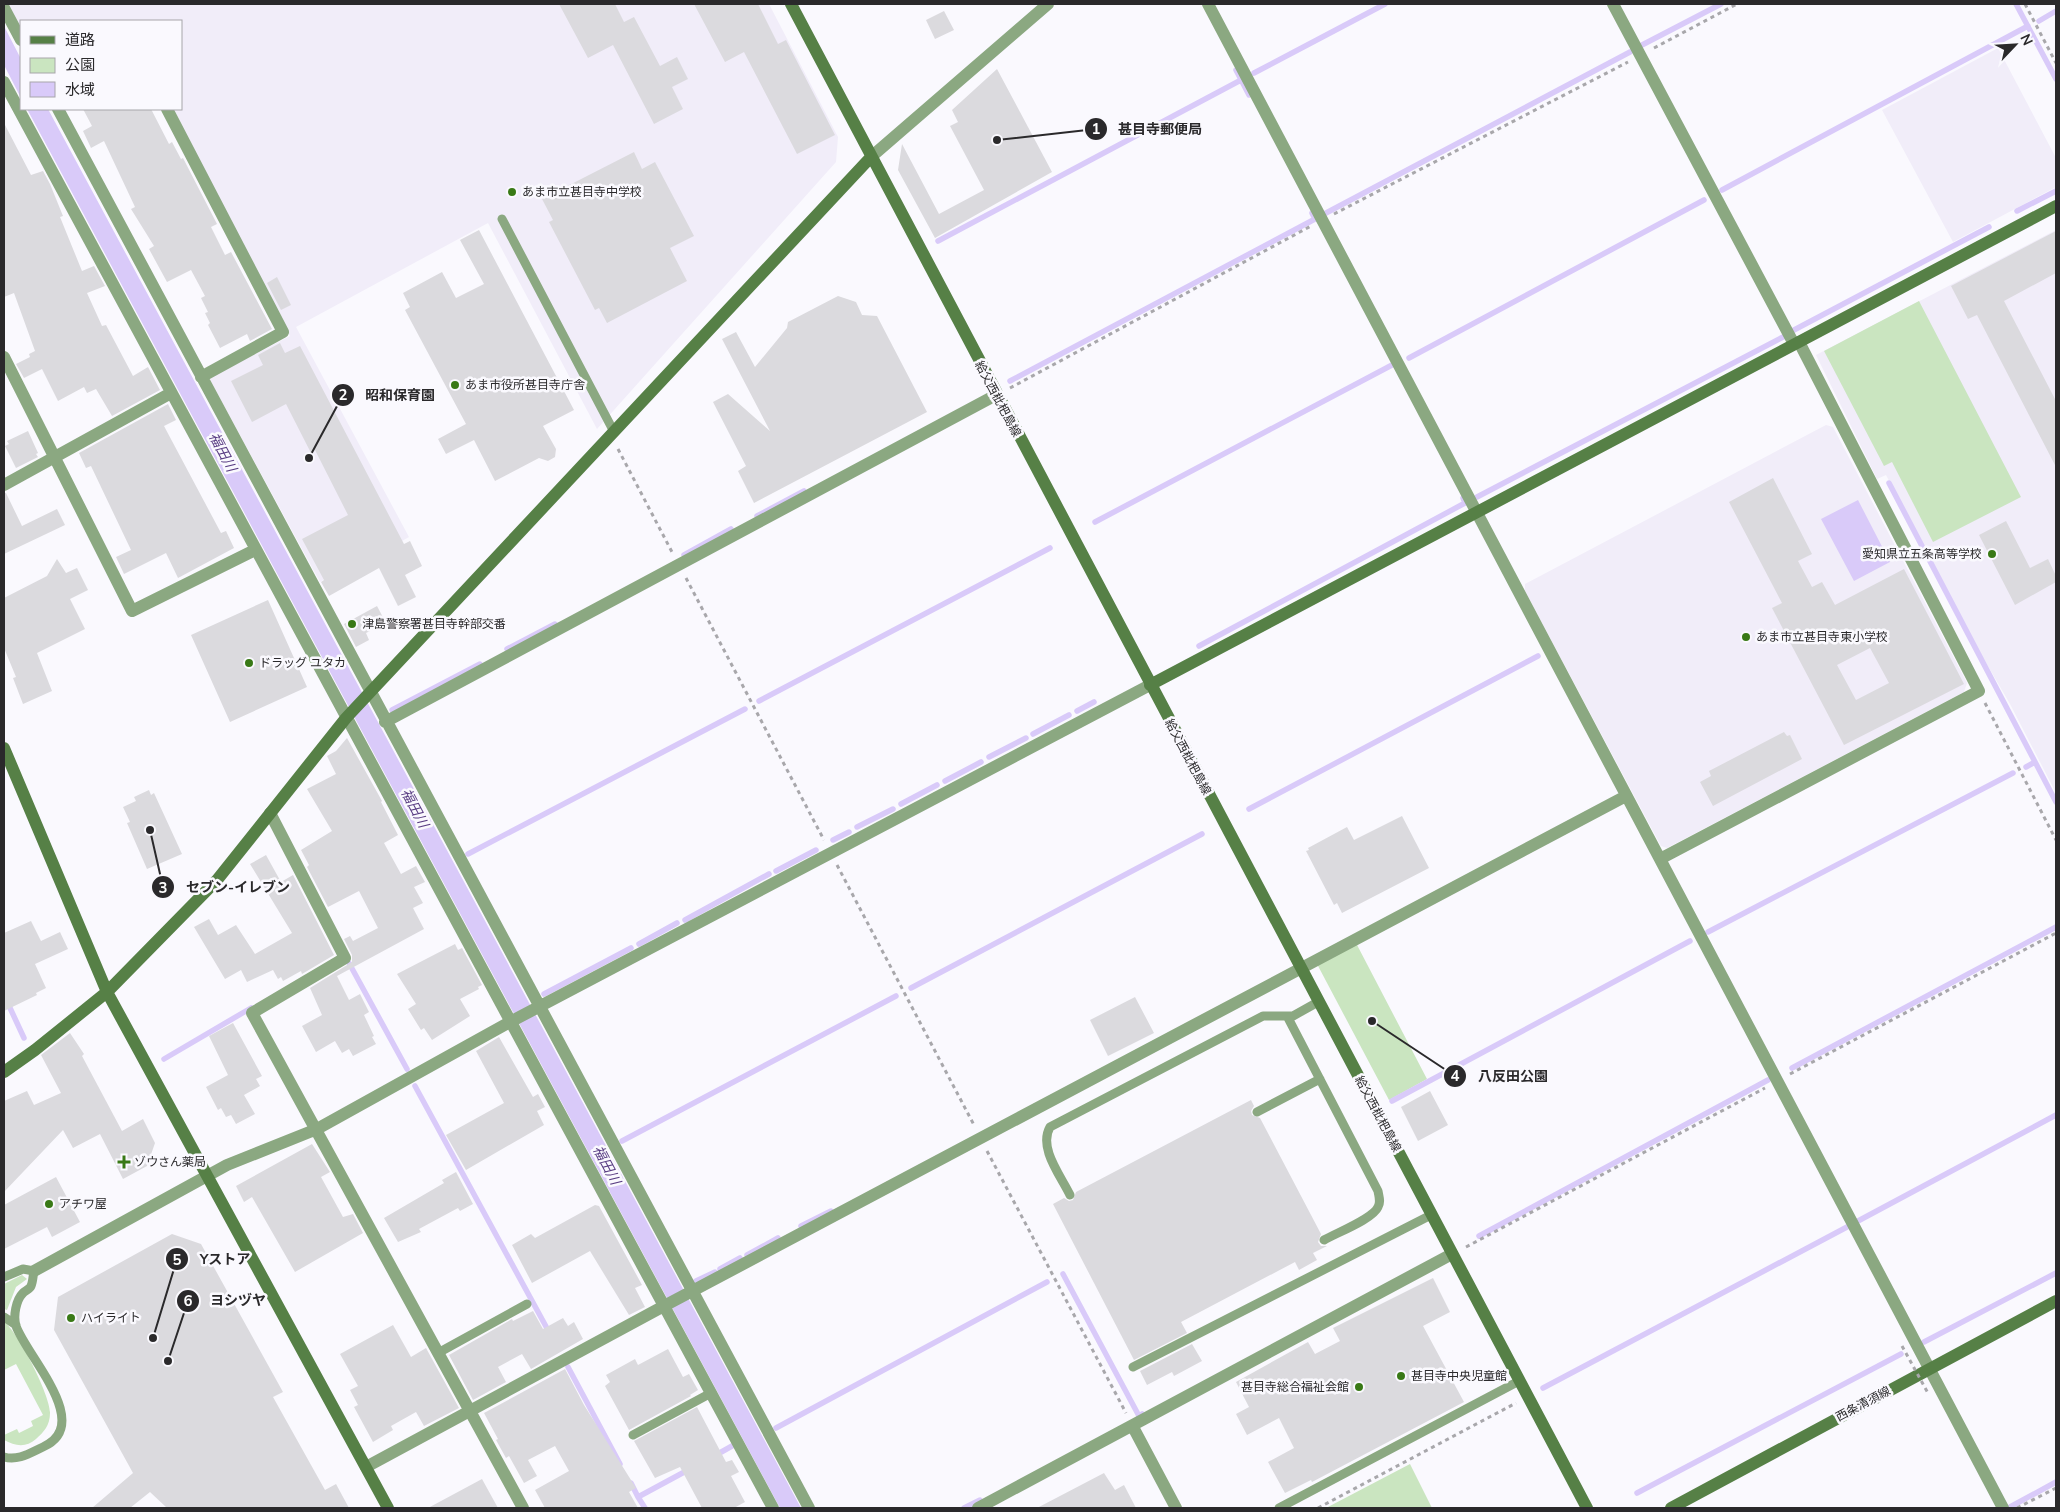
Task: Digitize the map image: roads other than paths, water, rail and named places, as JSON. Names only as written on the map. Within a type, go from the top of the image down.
[{"type":"street","name":"給父西枇杷島線","points":[[791,4],[996,395],[1587,1508]]},
{"type":"street","points":[[4,1072],[35,1050],[107,992],[217,880],[346,718],[871,157],[1048,4]]},
{"type":"street","points":[[1208,4],[2003,1508]]},
{"type":"street","points":[[1613,4],[1797,343],[1979,691],[1660,859]]},
{"type":"street","points":[[4,8],[20,38]]},
{"type":"street","points":[[4,82],[9,105],[171,393],[773,1508]]},
{"type":"street","points":[[59,110],[201,376],[368,695],[386,722],[537,1008],[809,1508]]},
{"type":"street","points":[[168,110],[283,332],[201,376]]},
{"type":"street","points":[[34,1271],[206,1175],[316,1129],[510,1022],[2056,206]]},
{"type":"street","points":[[4,357],[132,611],[255,550]]},
{"type":"street","points":[[4,485],[171,393]]},
{"type":"street","points":[[386,722],[996,395]]},
{"type":"street","points":[[4,748],[107,992],[388,1508]]},
{"type":"street","points":[[366,1467],[664,1306],[1626,796]]},
{"type":"street","points":[[270,813],[345,958],[252,1013],[523,1508]]},
{"type":"street","points":[[978,1508],[1133,1427],[1452,1254]]},
{"type":"street","name":"西条清須線","points":[[1671,1508],[2056,1301]]},
{"type":"street","points":[[1133,1427],[1176,1508]]},
{"type":"lane","points":[[502,219],[612,432]]},
{"type":"lane","points":[[1070,1195],[1046,1144],[1046,1134],[1050,1127],[1263,1016],[1294,1016],[1318,1002]]},
{"type":"lane","points":[[1287,1016],[1378,1191],[1380,1200],[1378,1208],[1371,1215],[1324,1240]]},
{"type":"lane","points":[[1257,1112],[1320,1079]]},
{"type":"lane","points":[[1133,1368],[1431,1215]]},
{"type":"lane","points":[[4,1278],[23,1269],[34,1271],[31,1286],[21,1295],[15,1309],[16,1325],[58,1401],[62,1415],[62,1429],[56,1439],[16,1459],[4,1457]]},
{"type":"lane","points":[[438,1353],[527,1304]]},
{"type":"lane","points":[[4,1317],[16,1325]]},
{"type":"lane","points":[[1279,1508],[1519,1381]]},
{"type":"lane","points":[[633,1435],[711,1393]]},
{"type":"water","points":[[4,26],[20,57],[20,96],[4,65]]},
{"type":"water","name":"福田川","points":[[28,110],[49,110],[801,1508],[780,1508]]},
{"type":"water","points":[[1858,500],[1890,562],[1854,581],[1821,519]]},
{"type":"waterway","points":[[1254,73],[1385,4]]},
{"type":"waterway","points":[[1642,45],[1721,4]]},
{"type":"waterway","points":[[2016,4],[2056,79]]},
{"type":"waterway","points":[[2039,21],[2056,11]]},
{"type":"waterway","points":[[1722,190],[2028,26]]},
{"type":"waterway","points":[[1326,213],[1630,52]]},
{"type":"waterway","points":[[1236,70],[1249,95]]},
{"type":"waterway","points":[[938,241],[1241,80]]},
{"type":"waterway","points":[[2017,211],[2056,191]]},
{"type":"waterway","points":[[1409,358],[1704,200]]},
{"type":"waterway","points":[[1010,381],[1315,219],[1312,213]]},
{"type":"waterway","points":[[1794,330],[1989,227]]},
{"type":"waterway","points":[[1477,497],[1785,336]]},
{"type":"waterway","points":[[1095,522],[1392,365]]},
{"type":"waterway","points":[[1889,483],[2056,802]]},
{"type":"waterway","points":[[757,516],[804,491]]},
{"type":"waterway","points":[[1199,646],[1465,503],[1463,498]]},
{"type":"waterway","points":[[684,555],[731,529]]},
{"type":"waterway","points":[[759,701],[1050,548]]},
{"type":"waterway","points":[[507,649],[555,624]]},
{"type":"waterway","points":[[1249,809],[1538,656]]},
{"type":"waterway","points":[[392,710],[480,664]]},
{"type":"waterway","points":[[1077,711],[1094,702]]},
{"type":"waterway","points":[[468,854],[745,709]]},
{"type":"waterway","points":[[1033,734],[1069,715]]},
{"type":"waterway","points":[[989,757],[1026,738]]},
{"type":"waterway","points":[[945,781],[981,762]]},
{"type":"waterway","points":[[2026,767],[2035,762]]},
{"type":"waterway","points":[[1708,932],[2013,773]]},
{"type":"waterway","points":[[901,804],[937,785]]},
{"type":"waterway","points":[[857,827],[893,809]]},
{"type":"waterway","points":[[833,840],[849,832]]},
{"type":"waterway","points":[[911,988],[1202,834]]},
{"type":"waterway","points":[[776,871],[816,850]]},
{"type":"waterway","points":[[685,920],[769,874]]},
{"type":"waterway","points":[[639,944],[677,923]]},
{"type":"waterway","points":[[1792,1068],[2056,927]]},
{"type":"waterway","points":[[1392,1101],[1690,941]]},
{"type":"waterway","points":[[544,994],[631,948]]},
{"type":"waterway","points":[[349,963],[407,1069]]},
{"type":"waterway","points":[[4,995],[24,1038]]},
{"type":"waterway","points":[[622,1141],[896,996]]},
{"type":"waterway","points":[[164,1059],[251,1008]]},
{"type":"waterway","points":[[1479,1236],[1768,1080]]},
{"type":"waterway","points":[[415,1086],[549,1332]]},
{"type":"waterway","points":[[1858,1221],[2056,1115]]},
{"type":"waterway","points":[[801,1226],[831,1211]]},
{"type":"waterway","points":[[1543,1388],[1847,1227]]},
{"type":"waterway","points":[[747,1255],[778,1238]]},
{"type":"waterway","points":[[720,1269],[740,1258]]},
{"type":"waterway","points":[[696,1281],[715,1272]]},
{"type":"waterway","points":[[1924,1342],[2056,1273]]},
{"type":"waterway","points":[[1063,1274],[1139,1416],[1142,1414]]},
{"type":"waterway","points":[[776,1428],[1047,1282]]},
{"type":"waterway","points":[[1637,1493],[1901,1354]]},
{"type":"waterway","points":[[568,1367],[620,1464]]},
{"type":"waterway","points":[[716,1455],[732,1446]]},
{"type":"waterway","points":[[631,1483],[638,1497],[688,1470]]},
{"type":"waterway","points":[[2010,1507],[2056,1482]]},
{"type":"waterway","points":[[638,1497],[645,1508]]},
{"type":"waterway","points":[[964,1508],[980,1500]]},
{"type":"place","name":"甚目寺郵便局","points":[[997,140]]},
{"type":"place","name":"あま市立甚目寺中学校","points":[[512,192]]},
{"type":"place","name":"あま市役所甚目寺庁舎","points":[[455,385]]},
{"type":"place","name":"昭和保育園","points":[[309,458]]},
{"type":"place","name":"愛知県立五条高等学校","points":[[1992,554]]},
{"type":"place","name":"津島警察署甚目寺幹部交番","points":[[352,624]]},
{"type":"place","name":"あま市立甚目寺東小学校","points":[[1746,637]]},
{"type":"place","name":"ドラッグ ユタカ","points":[[249,663]]},
{"type":"place","name":"セブン-イレブン","points":[[150,830]]},
{"type":"place","name":"八反田公園","points":[[1372,1021]]},
{"type":"place","name":"ゾウさん薬局","points":[[124,1162]]},
{"type":"place","name":"アチワ屋","points":[[49,1204]]},
{"type":"place","name":"ハイライト","points":[[71,1318]]},
{"type":"place","name":"Yストア","points":[[153,1338]]},
{"type":"place","name":"ヨシヅヤ","points":[[168,1361]]},
{"type":"place","name":"甚目寺中央児童館","points":[[1401,1376]]},
{"type":"place","name":"甚目寺総合福祉会館","points":[[1359,1387]]}]
